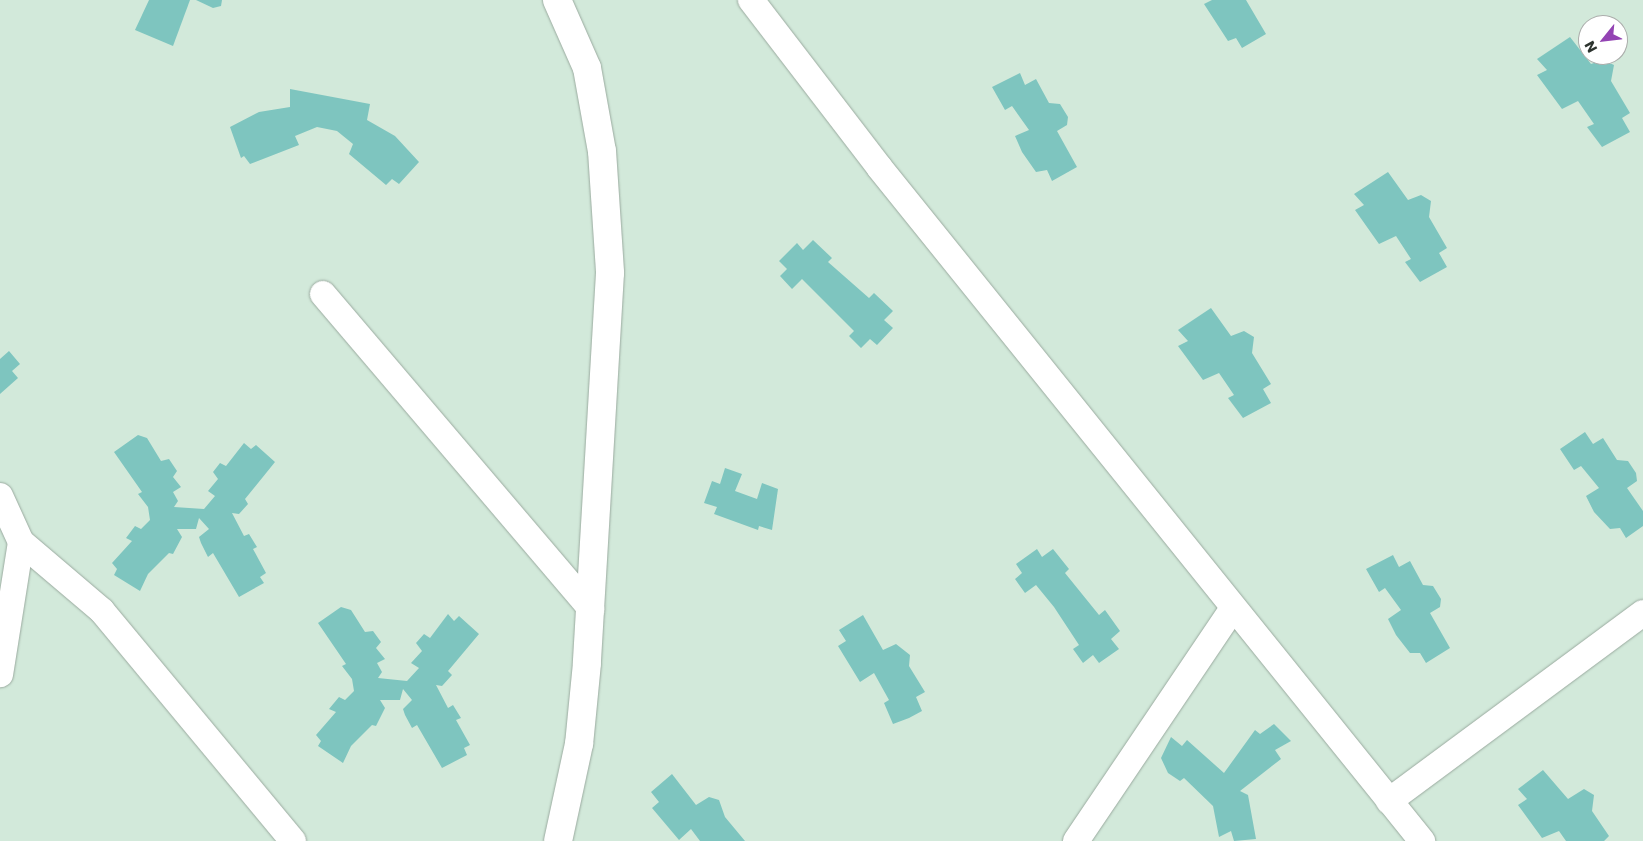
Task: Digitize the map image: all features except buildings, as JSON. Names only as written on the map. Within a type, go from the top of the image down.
[{"type":"street","points":[[557,0],[587,68],[602,151],[610,273],[591,609],[579,744],[558,841]]},
{"type":"street","points":[[751,0],[879,167],[1422,841]]},
{"type":"street","points":[[323,294],[591,609]]},
{"type":"street","points":[[0,496],[21,542],[102,611],[293,841]]},
{"type":"street","points":[[0,674],[21,542]]},
{"type":"street","points":[[1076,841],[1233,608]]},
{"type":"street","points":[[1389,801],[1643,613]]},
{"type":"shaded area","points":[[0,0],[1643,0],[1643,841],[0,841]]}]
